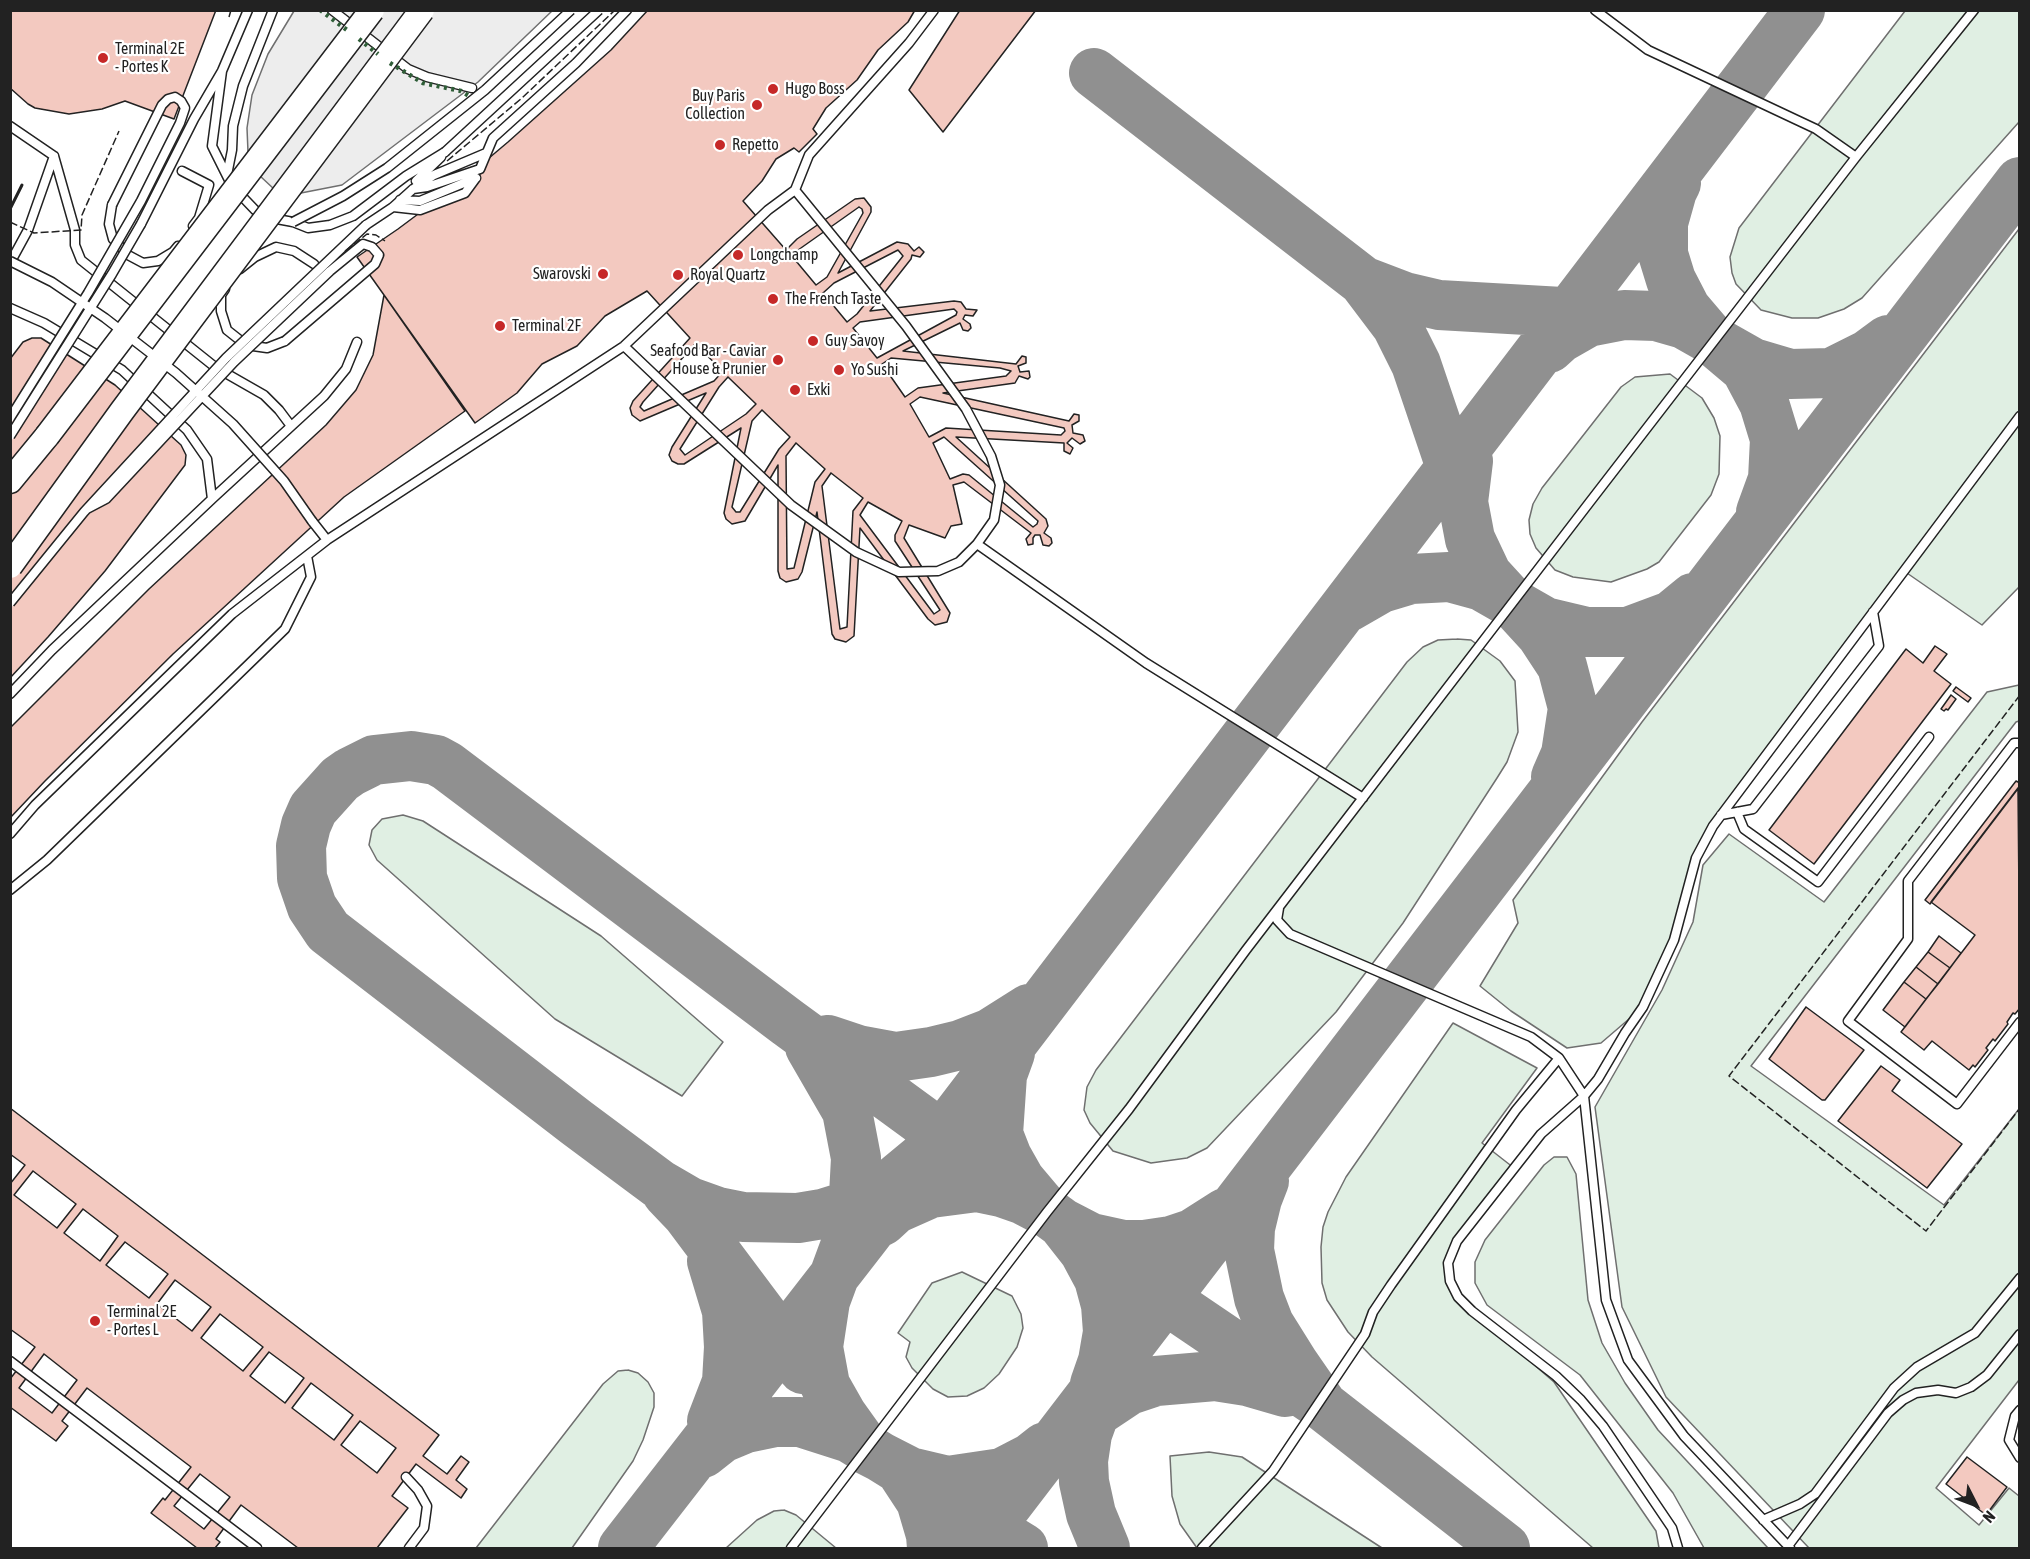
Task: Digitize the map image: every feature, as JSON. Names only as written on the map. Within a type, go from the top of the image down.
[{"type":"main road","points":[[10,481],[372,10]]},
{"type":"main road","points":[[10,566],[122,411],[422,10]]},
{"type":"lane","points":[[10,436],[129,244],[194,119],[222,71],[248,10]]},
{"type":"lane","points":[[227,175],[232,150],[233,126],[243,86],[273,10]]},
{"type":"lane","points":[[332,10],[408,69],[428,77],[472,88]]},
{"type":"lane","points":[[293,222],[343,196],[387,168],[485,90],[571,10]]},
{"type":"lane","points":[[10,603],[87,509],[226,358],[599,10]]},
{"type":"lane","points":[[393,207],[420,210],[465,194],[478,174],[493,138],[576,63],[627,10]]},
{"type":"lane","points":[[10,834],[35,805],[232,614],[327,540],[624,346],[768,210],[795,190],[808,155],[909,43],[934,10]]},
{"type":"lane","points":[[1595,10],[1648,50],[1816,129],[1856,157]]},
{"type":"lane","points":[[791,1548],[1856,157],[1974,10]]},
{"type":"lane","points":[[222,71],[212,146],[232,186],[255,210],[266,217],[293,222],[308,228],[330,225],[354,216],[406,176],[445,152]]},
{"type":"lane","points":[[10,418],[117,244],[141,201],[180,123],[184,108],[181,101],[175,97],[168,99],[155,116],[112,205],[109,224],[113,239],[117,244],[128,255],[143,263],[158,261],[173,252],[199,218],[209,186],[182,171]]},
{"type":"lane","points":[[10,126],[54,156],[81,260],[215,367],[264,395],[291,426]]},
{"type":"lane","points":[[366,225],[434,175],[486,153]]},
{"type":"lane","points":[[54,156],[28,230],[10,262],[52,282],[105,318],[176,373],[233,424],[284,481],[327,540]]},
{"type":"lane","points":[[413,189],[478,174]]},
{"type":"lane","points":[[400,200],[420,201],[478,174]]},
{"type":"lane","points":[[624,346],[791,505],[856,552],[899,572],[938,571],[959,562],[977,544],[994,520],[1000,485],[991,456],[966,409],[906,326],[795,190]]},
{"type":"lane","points":[[87,509],[106,500],[234,362],[242,354],[250,347],[258,339],[266,332],[330,271],[363,244],[372,247],[379,255],[375,264],[285,341],[267,348],[256,346],[246,345],[226,330],[221,311],[221,295],[241,268],[255,257],[276,248],[294,251],[314,264]]},
{"type":"lane","points":[[10,308],[44,323],[122,370],[187,430],[207,459],[212,499]]},
{"type":"lane","points":[[10,694],[51,651],[324,396],[346,369],[357,342]]},
{"type":"lane","points":[[1678,1548],[1672,1528],[1588,1408],[1556,1376],[1472,1311],[1458,1297],[1450,1281],[1448,1263],[1457,1241],[1541,1134],[1584,1096],[1598,1079],[1625,1033],[1643,1008],[1674,940],[1696,858],[1721,815],[2019,416]]},
{"type":"lane","points":[[977,544],[1146,663],[1363,798]]},
{"type":"lane","points":[[10,890],[47,860],[285,629],[311,577],[307,556]]},
{"type":"lane","points":[[1721,815],[1753,809],[1879,646],[1873,612]]},
{"type":"lane","points":[[1737,812],[1743,829],[1818,882],[1929,737]]},
{"type":"lane","points":[[2019,742],[2014,743],[1908,881],[1908,939],[1848,1021],[1957,1104],[2019,1022]]},
{"type":"lane","points":[[1279,908],[1277,920],[1290,934],[1531,1037],[1559,1058],[1584,1096],[1606,1300],[1628,1360],[1684,1436],[1789,1547],[1888,1413],[1903,1400],[1916,1393],[1938,1390],[1956,1393],[1971,1387],[1987,1376],[2019,1334]]},
{"type":"lane","points":[[1202,1548],[1265,1481],[1285,1454],[1365,1334],[1373,1312],[1385,1294],[1516,1110],[1559,1058]]},
{"type":"lane","points":[[1763,1520],[1800,1504],[1815,1494],[1894,1388],[1917,1368],[1975,1333],[2019,1278]]},
{"type":"lane","points":[[10,1361],[256,1548]]},
{"type":"lane","points":[[2019,1410],[2015,1416],[2009,1440],[2019,1458]]},
{"type":"lane","points":[[406,1478],[418,1490],[427,1506],[424,1528],[409,1548]]},
{"type":"green space","points":[[1905,11],[2019,11],[2019,122],[1862,298],[1844,309],[1818,318],[1792,318],[1761,310],[1736,284],[1732,273],[1730,257],[1739,228]]},
{"type":"green space","points":[[2019,229],[2019,587],[1982,625],[1904,571],[1713,826],[1696,858],[1674,940],[1643,1007],[1601,1043],[1567,1048],[1511,1011],[1480,986],[1518,923],[1513,900],[1642,722]]},
{"type":"green space","points":[[1670,374],[1702,398],[1714,418],[1720,436],[1719,474],[1711,495],[1659,562],[1647,569],[1611,582],[1573,577],[1555,570],[1536,548],[1530,534],[1529,520],[1533,504],[1542,488],[1621,387],[1635,377]]},
{"type":"green space","points":[[1438,640],[1471,640],[1500,661],[1515,681],[1518,732],[1507,762],[1403,923],[1336,1012],[1207,1148],[1187,1158],[1151,1163],[1113,1151],[1090,1123],[1084,1110],[1087,1087],[1096,1070],[1407,662],[1423,647]]},
{"type":"green space","points":[[2019,685],[2019,721],[1751,1066],[1944,1205],[2019,1109],[2019,1380],[1936,1488],[1979,1525],[2009,1488],[2019,1496],[2019,1548],[1809,1548],[1666,1397],[1622,1307],[1595,1107],[1662,990],[1693,922],[1703,865],[1729,834],[1824,902],[1987,692]]},
{"type":"green space","points":[[403,815],[423,821],[601,936],[723,1042],[682,1096],[555,1019],[377,860],[369,845],[372,830],[382,819]]},
{"type":"green space","points":[[1453,1023],[1537,1068],[1482,1143],[1514,1168],[1457,1241],[1448,1263],[1450,1281],[1472,1311],[1554,1382],[1656,1531],[1659,1548],[1593,1548],[1372,1357],[1348,1332],[1327,1300],[1322,1283],[1321,1247],[1323,1227],[1328,1212],[1346,1177]]},
{"type":"green space","points":[[1554,1157],[1567,1157],[1576,1174],[1588,1300],[1602,1343],[1625,1383],[1658,1430],[1768,1548],[1704,1548],[1673,1493],[1580,1375],[1487,1305],[1475,1283],[1475,1262],[1485,1240],[1544,1165]]},
{"type":"green space","points":[[962,1272],[1012,1296],[1021,1314],[1023,1328],[1017,1347],[999,1374],[984,1388],[967,1396],[948,1397],[933,1389],[912,1368],[906,1357],[910,1342],[898,1333],[932,1283]]},
{"type":"green space","points":[[628,1370],[638,1373],[648,1382],[654,1393],[654,1407],[633,1461],[572,1548],[476,1548],[603,1384],[618,1371]]},
{"type":"green space","points":[[1209,1452],[1242,1457],[1382,1548],[1197,1548],[1180,1524],[1172,1496],[1170,1456]]},
{"type":"green space","points":[[784,1510],[796,1515],[836,1548],[726,1548],[757,1520],[774,1511]]},
{"type":"shaded area","points":[[294,11],[552,11],[478,82],[342,185],[301,193],[275,190],[259,175],[248,152],[247,128],[252,95],[268,54]]},
{"type":"building","name":"Terminal 2E - Portes K","points":[[10,10],[216,10],[174,119],[125,101],[102,109],[69,114],[35,108],[28,104],[10,88]]},
{"type":"building","name":"Terminal 2F","points":[[648,10],[915,10],[908,22],[878,50],[857,80],[826,108],[813,129],[817,134],[799,152],[794,148],[776,159],[762,181],[743,201],[786,250],[797,239],[855,199],[864,198],[871,207],[871,212],[838,273],[897,242],[908,244],[914,251],[919,247],[924,252],[920,257],[912,255],[870,311],[954,301],[961,302],[966,309],[977,310],[973,316],[965,315],[963,319],[970,324],[971,328],[968,331],[963,330],[960,323],[903,351],[1016,364],[1022,356],[1026,357],[1026,363],[1018,366],[1020,372],[1029,371],[1028,379],[1019,376],[1015,383],[943,393],[1069,421],[1074,414],[1079,415],[1079,421],[1072,425],[1073,433],[1083,435],[1085,441],[1080,444],[1072,438],[1067,443],[1073,448],[1070,454],[1064,451],[1064,443],[956,437],[1046,519],[1048,526],[1044,533],[1051,538],[1052,543],[1049,546],[1043,545],[1040,535],[1035,535],[1033,544],[1028,545],[1026,539],[1031,533],[964,482],[953,485],[962,524],[951,526],[945,538],[909,525],[904,538],[950,613],[947,622],[935,625],[928,619],[860,528],[854,636],[846,642],[835,639],[832,634],[817,512],[802,572],[798,579],[786,582],[780,578],[778,571],[778,465],[745,521],[732,524],[726,519],[724,513],[741,428],[684,464],[672,461],[669,455],[672,447],[706,393],[640,421],[632,415],[630,408],[633,401],[690,338],[647,291],[605,316],[577,346],[542,364],[517,393],[475,423],[357,257],[457,185],[611,50]],"holes":[[[859,207],[863,213],[827,277],[816,285],[791,255]],[[898,250],[903,256],[857,314],[847,322],[823,293],[834,283]],[[954,309],[957,312],[956,315],[877,358],[853,328],[860,322]],[[695,344],[723,371],[714,381],[644,411],[640,407],[643,402]],[[891,358],[1011,371],[1006,376],[918,388],[905,397],[882,364]],[[728,377],[756,404],[746,414],[685,455],[680,449],[719,387]],[[920,397],[1064,428],[1065,431],[1061,435],[946,428],[929,437],[910,404]],[[762,410],[790,437],[779,449],[740,512],[736,512],[732,507],[752,421]],[[944,437],[1038,521],[1037,524],[1033,527],[969,475],[963,474],[950,479],[933,443]],[[796,443],[825,469],[815,482],[794,568],[787,569],[786,456]],[[831,473],[863,498],[853,511],[847,627],[840,629],[822,486]],[[868,502],[902,521],[895,535],[895,541],[940,610],[934,614],[860,515]]]},
{"type":"building","points":[[960,10],[1036,10],[943,132],[909,90]]},
{"type":"building","points":[[384,295],[465,411],[344,497],[173,654],[10,818],[10,728],[149,589],[326,425],[356,390],[373,355]]},
{"type":"building","points":[[32,338],[41,338],[115,385],[181,445],[186,455],[185,465],[105,571],[10,678],[10,359],[23,342]]},
{"type":"building","points":[[1935,646],[1947,654],[1934,671],[1951,684],[1814,864],[1769,830],[1906,649],[1923,663]]},
{"type":"building","points":[[1956,687],[1971,698],[1968,702],[1953,691]]},
{"type":"building","points":[[1951,695],[1956,699],[1948,710],[1944,711],[1941,709]]},
{"type":"building","points":[[2016,781],[2020,783],[2020,786],[1930,904],[1925,900]]},
{"type":"building","points":[[2018,788],[2020,1008],[2015,1014],[2013,1013],[1995,1041],[1993,1039],[1986,1048],[1988,1050],[1975,1067],[1973,1065],[1969,1070],[1932,1041],[1924,1050],[1901,1032],[1975,935],[1931,902]]},
{"type":"building","points":[[1939,936],[1961,953],[1950,968],[1928,952]]},
{"type":"building","points":[[1928,952],[1950,968],[1938,984],[1916,967]]},
{"type":"building","points":[[1916,967],[1938,984],[1926,999],[1904,982]]},
{"type":"building","points":[[1904,982],[1926,999],[1905,1027],[1883,1010]]},
{"type":"building","points":[[1806,1007],[1864,1050],[1825,1100],[1769,1059]]},
{"type":"building","points":[[1881,1066],[1900,1080],[1892,1091],[1962,1144],[1927,1188],[1838,1121]]},
{"type":"building","name":"Terminal 2E - Portes L","points":[[10,1108],[439,1435],[423,1456],[447,1474],[461,1456],[469,1462],[456,1480],[467,1489],[461,1498],[416,1464],[392,1496],[408,1508],[377,1548],[298,1548],[241,1505],[216,1539],[220,1542],[215,1548],[197,1548],[151,1513],[163,1498],[165,1500],[191,1467],[87,1388],[62,1421],[68,1426],[56,1441],[10,1407],[10,1379],[35,1347],[10,1329],[10,1184],[25,1165],[10,1154]],"holes":[[[33,1171],[76,1204],[57,1228],[14,1195]],[[83,1209],[118,1236],[100,1261],[64,1233]],[[125,1242],[168,1274],[149,1298],[106,1265]],[[175,1280],[211,1307],[192,1331],[157,1304]],[[220,1314],[263,1347],[243,1371],[201,1338]],[[269,1352],[304,1378],[285,1403],[250,1376]],[[44,1354],[77,1380],[52,1413],[19,1388]],[[311,1383],[353,1415],[334,1440],[292,1408]],[[360,1421],[396,1448],[377,1473],[341,1445]],[[200,1474],[230,1497],[204,1529],[174,1506]]]},
{"type":"building","points":[[1967,1457],[2007,1487],[1986,1515],[1946,1484]]},
{"type":"taxiway","points":[[623,1548],[866,1235],[1800,10]]},
{"type":"taxiway","points":[[1094,73],[1363,281],[1397,326],[1416,364],[1460,494]]},
{"type":"taxiway","points":[[974,1548],[2020,182]]},
{"type":"taxiway","points":[[1676,183],[1663,223],[1663,254],[1671,280],[1686,309],[1714,342],[1746,369],[1764,403],[1775,439],[1773,479],[1761,512]]},
{"type":"taxiway","points":[[1363,281],[1405,297],[1439,305],[1597,314]]},
{"type":"taxiway","points":[[1549,348],[1560,338],[1588,322],[1624,315],[1656,316],[1684,324],[1753,363],[1790,374],[1831,373],[1869,354],[1888,340]]},
{"type":"taxiway","points":[[1468,461],[1463,502],[1470,539],[1487,575],[1541,634],[1562,666],[1573,708],[1566,754],[1556,777]]},
{"type":"taxiway","points":[[1348,607],[1381,588],[1411,579],[1449,577],[1482,586],[1545,622],[1587,632],[1628,632],[1671,616],[1693,598]]},
{"type":"taxiway","points":[[927,1154],[892,1183],[854,1204],[822,1214],[798,1218],[743,1217],[718,1212],[690,1202],[659,1184],[577,1123],[328,931],[312,907],[302,878],[301,846],[313,809],[340,779],[374,760],[411,756],[436,760],[447,766],[787,1022],[1165,1299],[1323,1406]]},
{"type":"taxiway","points":[[828,1040],[858,1050],[896,1057],[931,1052],[960,1045],[991,1033],[1029,1009]]},
{"type":"taxiway","points":[[810,1047],[847,1111],[856,1158],[853,1214],[846,1244],[825,1301],[818,1347],[825,1385],[842,1415],[867,1450],[910,1472],[948,1481],[1002,1473],[1031,1458],[1045,1447]]},
{"type":"taxiway","points":[[1010,1053],[1002,1075],[998,1134],[1007,1157],[1020,1180],[1047,1212],[1062,1223],[1091,1238],[1123,1245],[1171,1241],[1192,1234],[1225,1213]]},
{"type":"taxiway","points":[[1264,1181],[1250,1228],[1249,1250],[1259,1298],[1269,1324],[1294,1364],[1323,1406],[1505,1548]]},
{"type":"taxiway","points":[[882,1221],[895,1209],[931,1193],[977,1187],[1024,1200],[1062,1223],[1084,1251],[1099,1279],[1106,1305],[1108,1332],[1103,1361],[1095,1384]]},
{"type":"taxiway","points":[[667,1193],[687,1214],[803,1369]]},
{"type":"taxiway","points":[[712,1261],[727,1311],[729,1347],[727,1382],[712,1421]]},
{"type":"taxiway","points":[[1084,1420],[1129,1390],[1156,1381],[1215,1376],[1247,1381],[1285,1392]]},
{"type":"taxiway","points":[[1100,1398],[1087,1434],[1083,1461],[1084,1482],[1091,1514],[1105,1548]]},
{"type":"taxiway","points":[[703,1453],[722,1438],[746,1428],[775,1422],[800,1422],[850,1438],[900,1469],[921,1501],[931,1535],[932,1548]]},
{"type":"taxiway","points":[[961,1510],[1023,1548]]},
{"type":"hedge","points":[[320,10],[347,30]]},
{"type":"hedge","points":[[359,39],[378,54]]},
{"type":"hedge","points":[[390,63],[423,83],[461,91],[469,96]]},
{"type":"fence","points":[[229,17],[231,10]]},
{"type":"fence","points":[[447,161],[522,98],[615,10]]},
{"type":"fence","points":[[10,222],[34,233],[81,230],[82,215],[119,131]]},
{"type":"fence","points":[[345,251],[367,234],[376,235],[385,241]]},
{"type":"fence","points":[[2020,695],[1729,1076],[1926,1231],[2020,1108]]},
{"type":"wall","points":[[10,209],[22,185]]},
{"type":"place","name":"Terminal 2E - Portes K","points":[[103,58]]},
{"type":"place","name":"Hugo Boss","points":[[773,89]]},
{"type":"place","name":"Buy Paris Collection","points":[[757,105]]},
{"type":"place","name":"Repetto","points":[[720,145]]},
{"type":"place","name":"Longchamp","points":[[738,255]]},
{"type":"place","name":"Swarovski","points":[[603,274]]},
{"type":"place","name":"Royal Quartz","points":[[678,275]]},
{"type":"place","name":"The French Taste","points":[[773,299]]},
{"type":"place","name":"Terminal 2F","points":[[500,326]]},
{"type":"place","name":"Guy Savoy","points":[[813,341]]},
{"type":"place","name":"Seafood Bar - Caviar House & Prunier","points":[[778,360]]},
{"type":"place","name":"Yo Sushi","points":[[839,370]]},
{"type":"place","name":"Exki","points":[[795,390]]},
{"type":"place","name":"Terminal 2E - Portes L","points":[[95,1321]]}]
